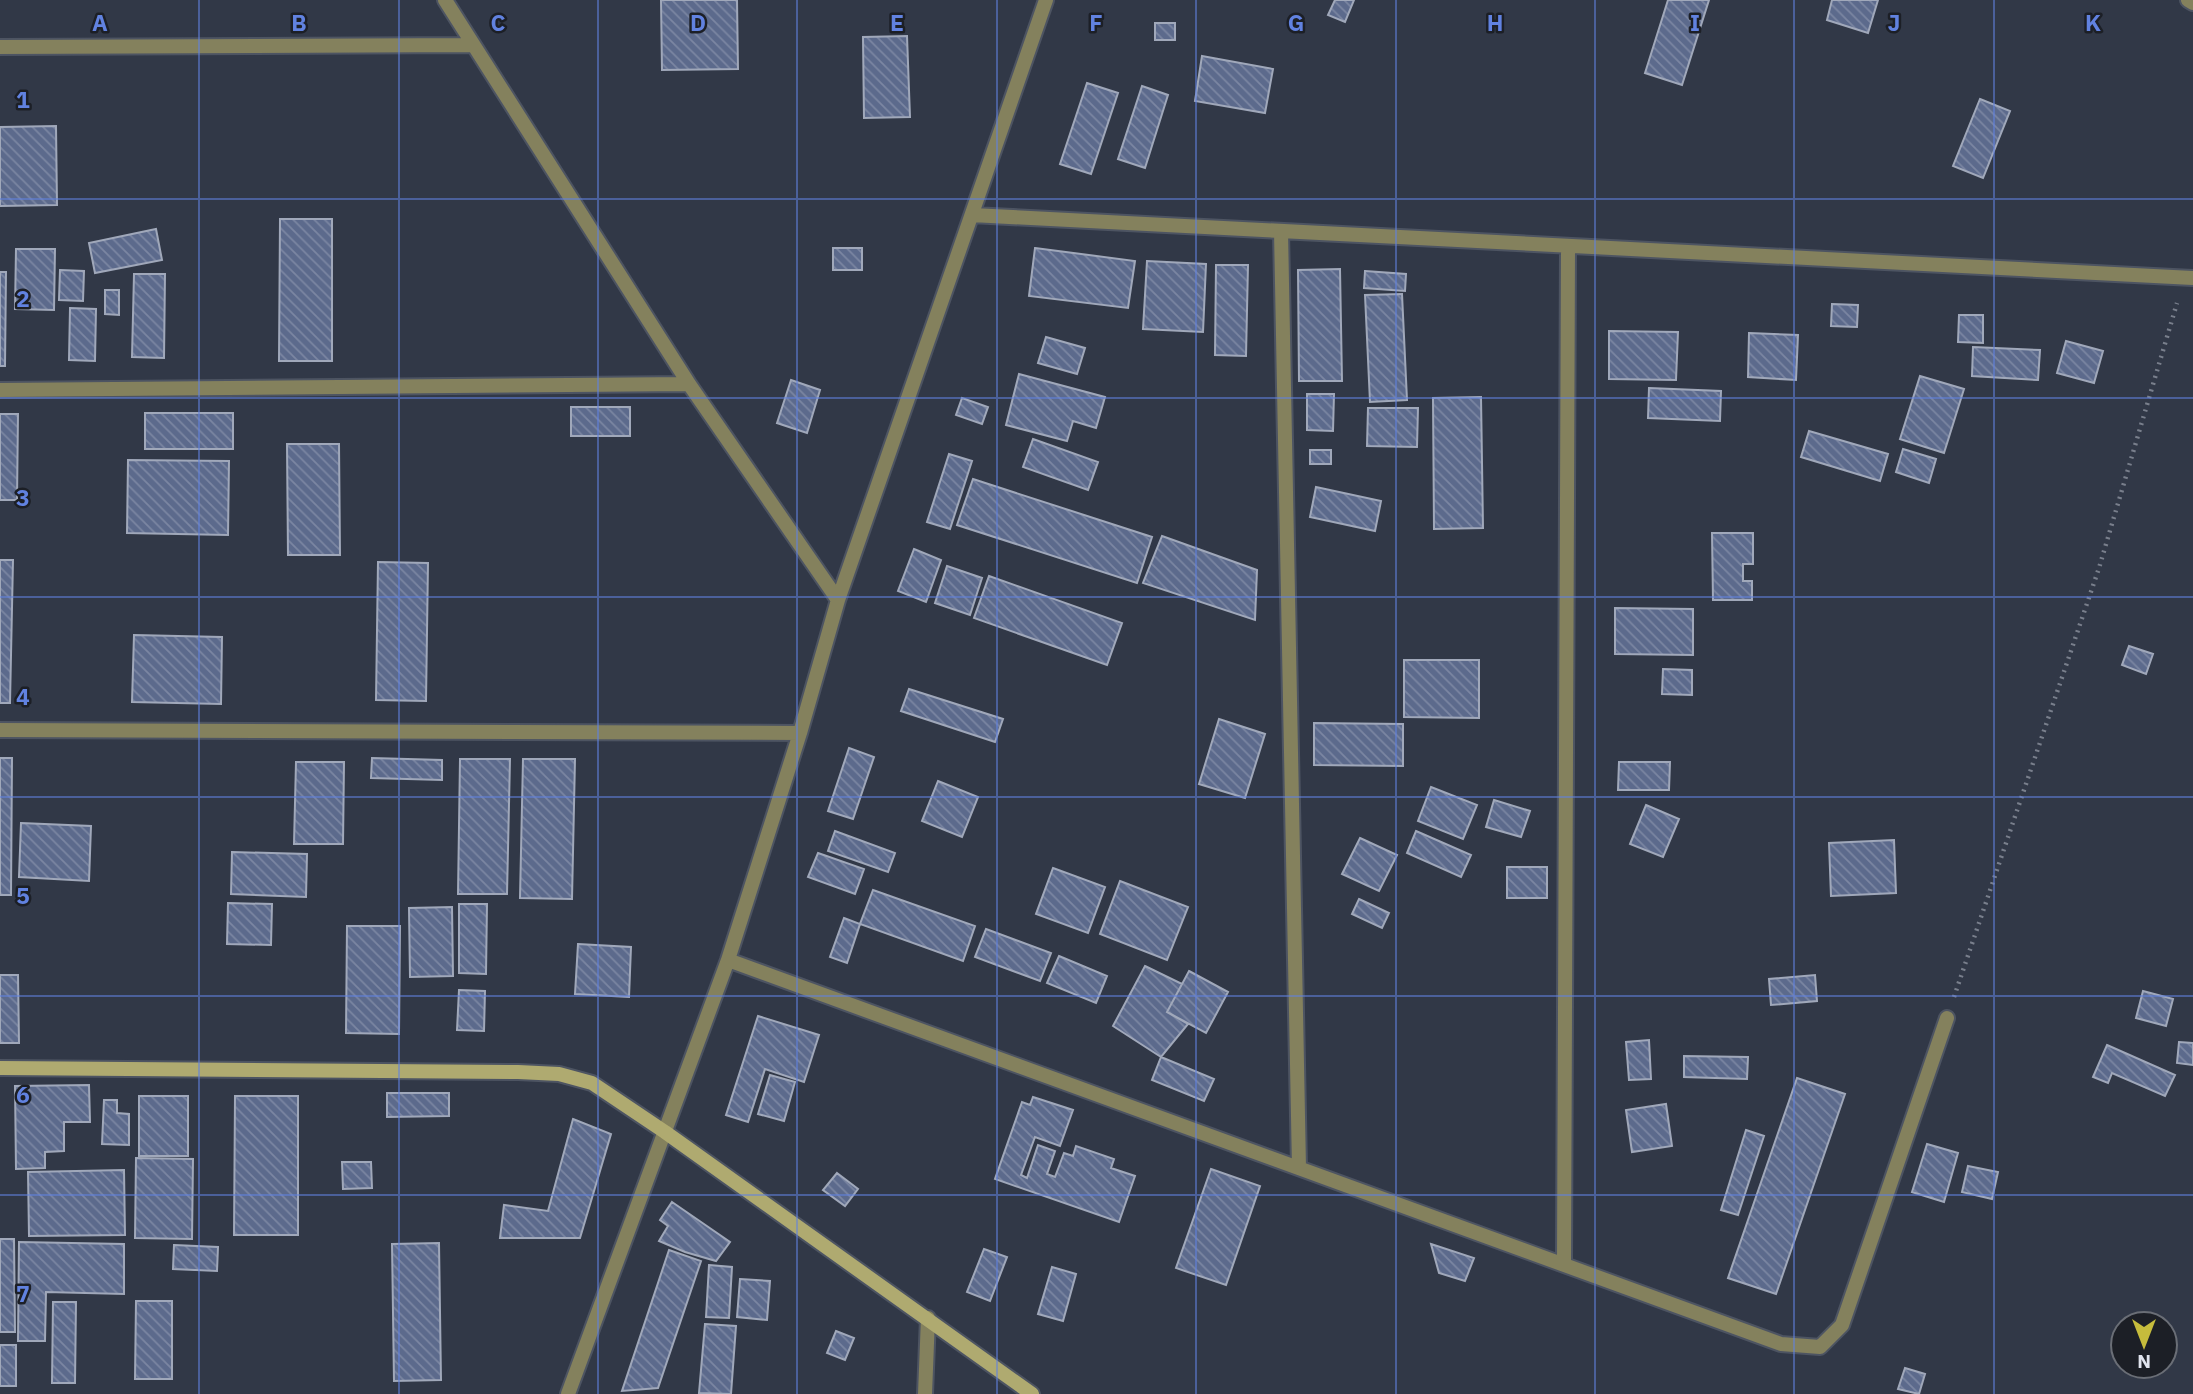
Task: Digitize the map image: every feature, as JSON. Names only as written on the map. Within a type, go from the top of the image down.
[{"type":"main road","points":[[0,1068],[518,1072],[559,1074],[592,1083],[665,1132],[1032,1394]]},
{"type":"street","points":[[444,0],[689,384],[838,600]]},
{"type":"street","points":[[568,1394],[728,960],[800,733],[838,600],[1046,0]]},
{"type":"street","points":[[2188,0],[2193,3]]},
{"type":"street","points":[[0,47],[472,45]]},
{"type":"street","points":[[971,215],[2188,278]]},
{"type":"street","points":[[1281,231],[1299,1168]]},
{"type":"street","points":[[1564,1264],[1568,247]]},
{"type":"street","points":[[0,390],[689,384]]},
{"type":"street","points":[[0,730],[800,733]]},
{"type":"street","points":[[728,960],[1781,1344],[1820,1347],[1842,1325],[1947,1018]]},
{"type":"street","points":[[925,1394],[928,1318]]},
{"type":"path","points":[[1947,1018],[2099,568],[2188,278]]},
{"type":"building","points":[[661,0],[737,0],[738,69],[662,70]]},
{"type":"building","points":[[1335,0],[1354,0],[1345,22],[1328,15]]},
{"type":"building","points":[[1668,0],[1709,0],[1682,85],[1645,73]]},
{"type":"building","points":[[1832,0],[1878,0],[1868,33],[1827,20]]},
{"type":"building","points":[[1155,23],[1175,23],[1175,40],[1155,40]]},
{"type":"building","points":[[907,36],[910,117],[864,118],[863,37]]},
{"type":"building","points":[[1202,56],[1273,69],[1265,113],[1195,101]]},
{"type":"building","points":[[1087,83],[1118,93],[1091,174],[1060,164]]},
{"type":"building","points":[[1142,86],[1168,95],[1145,168],[1118,159]]},
{"type":"building","points":[[1980,99],[2010,111],[1983,178],[1953,166]]},
{"type":"building","points":[[56,126],[57,205],[0,206],[0,127]]},
{"type":"building","points":[[280,219],[332,219],[332,361],[279,361]]},
{"type":"building","points":[[156,229],[162,260],[95,273],[89,243]]},
{"type":"building","points":[[833,248],[862,248],[862,270],[833,270]]},
{"type":"building","points":[[1035,248],[1135,261],[1128,308],[1029,296]]},
{"type":"building","points":[[16,249],[55,249],[54,310],[15,309]]},
{"type":"building","points":[[1147,261],[1206,264],[1203,332],[1143,329]]},
{"type":"building","points":[[1216,265],[1248,265],[1246,356],[1215,355]]},
{"type":"building","points":[[1340,269],[1342,381],[1299,381],[1298,270]]},
{"type":"building","points":[[60,270],[84,271],[83,301],[59,300]]},
{"type":"building","points":[[1365,271],[1406,274],[1405,291],[1364,288]]},
{"type":"building","points":[[0,272],[6,272],[5,366],[0,366]]},
{"type":"building","points":[[134,274],[165,274],[164,358],[132,357]]},
{"type":"building","points":[[105,290],[119,290],[119,315],[105,314]]},
{"type":"building","points":[[1402,294],[1407,400],[1370,402],[1365,295]]},
{"type":"building","points":[[1832,304],[1858,305],[1857,327],[1831,326]]},
{"type":"building","points":[[70,308],[96,309],[95,361],[69,360]]},
{"type":"building","points":[[1959,315],[1983,315],[1983,343],[1958,342]]},
{"type":"building","points":[[1609,331],[1678,332],[1676,380],[1609,379]]},
{"type":"building","points":[[1749,333],[1798,335],[1796,380],[1748,377]]},
{"type":"building","points":[[1046,337],[1085,348],[1077,374],[1038,363]]},
{"type":"building","points":[[2066,341],[2103,351],[2094,383],[2057,373]]},
{"type":"building","points":[[1973,347],[2040,350],[2038,380],[1972,376]]},
{"type":"building","points":[[1019,374],[1105,397],[1096,428],[1073,421],[1067,441],[1006,425]]},
{"type":"building","points":[[1920,376],[1964,389],[1944,453],[1900,439]]},
{"type":"building","points":[[791,380],[820,390],[807,433],[777,423]]},
{"type":"building","points":[[1649,388],[1721,391],[1720,421],[1648,418]]},
{"type":"building","points":[[1307,394],[1334,394],[1333,431],[1307,430]]},
{"type":"building","points":[[1481,397],[1483,528],[1434,529],[1433,398]]},
{"type":"building","points":[[962,398],[988,407],[982,424],[956,415]]},
{"type":"building","points":[[571,407],[630,407],[630,436],[571,436]]},
{"type":"building","points":[[1368,408],[1418,408],[1417,447],[1367,446]]},
{"type":"building","points":[[145,413],[233,413],[233,449],[145,449]]},
{"type":"building","points":[[0,414],[18,414],[17,500],[0,500]]},
{"type":"building","points":[[1809,431],[1888,454],[1880,481],[1801,457]]},
{"type":"building","points":[[1033,439],[1098,462],[1088,490],[1023,467]]},
{"type":"building","points":[[287,444],[339,444],[340,555],[288,555]]},
{"type":"building","points":[[1903,449],[1936,459],[1929,483],[1896,472]]},
{"type":"building","points":[[1310,450],[1331,450],[1331,464],[1310,464]]},
{"type":"building","points":[[949,454],[972,461],[950,529],[927,522]]},
{"type":"building","points":[[128,460],[229,461],[228,535],[127,533]]},
{"type":"building","points":[[973,479],[1152,537],[1137,583],[957,525]]},
{"type":"building","points":[[1316,487],[1381,501],[1375,531],[1310,517]]},
{"type":"building","points":[[1712,533],[1753,533],[1753,564],[1743,564],[1743,581],[1752,581],[1752,600],[1713,600]]},
{"type":"building","points":[[1162,536],[1257,570],[1255,620],[1143,583]]},
{"type":"building","points":[[914,549],[941,560],[926,602],[898,591]]},
{"type":"building","points":[[0,560],[13,560],[10,703],[0,703]]},
{"type":"building","points":[[378,562],[428,563],[426,701],[376,700]]},
{"type":"building","points":[[947,566],[982,578],[970,615],[935,603]]},
{"type":"building","points":[[989,576],[1122,623],[1107,665],[974,618]]},
{"type":"building","points":[[1615,608],[1693,609],[1693,655],[1615,654]]},
{"type":"building","points":[[134,635],[222,637],[221,704],[132,702]]},
{"type":"building","points":[[2129,646],[2153,654],[2146,674],[2122,665]]},
{"type":"building","points":[[1404,660],[1479,660],[1479,718],[1404,717]]},
{"type":"building","points":[[1663,669],[1692,670],[1692,695],[1662,694]]},
{"type":"building","points":[[909,689],[1003,719],[995,742],[901,711]]},
{"type":"building","points":[[1219,719],[1265,734],[1245,798],[1199,784]]},
{"type":"building","points":[[1314,723],[1403,724],[1403,766],[1314,765]]},
{"type":"building","points":[[849,748],[874,757],[853,819],[828,811]]},
{"type":"building","points":[[0,758],[12,758],[11,895],[0,895]]},
{"type":"building","points":[[372,758],[442,760],[442,780],[371,778]]},
{"type":"building","points":[[460,759],[510,759],[507,894],[458,894]]},
{"type":"building","points":[[523,759],[575,759],[572,899],[520,898]]},
{"type":"building","points":[[296,762],[344,762],[343,844],[294,844]]},
{"type":"building","points":[[1619,762],[1670,762],[1669,790],[1618,790]]},
{"type":"building","points":[[938,781],[978,797],[962,837],[922,821]]},
{"type":"building","points":[[1431,787],[1477,805],[1463,839],[1418,821]]},
{"type":"building","points":[[1494,800],[1530,811],[1521,837],[1486,827]]},
{"type":"building","points":[[1646,805],[1679,819],[1663,857],[1630,844]]},
{"type":"building","points":[[21,823],[91,826],[89,881],[19,877]]},
{"type":"building","points":[[835,831],[895,853],[888,872],[828,851]]},
{"type":"building","points":[[1416,831],[1471,855],[1461,877],[1407,853]]},
{"type":"building","points":[[1360,838],[1397,855],[1379,891],[1342,874]]},
{"type":"building","points":[[1894,840],[1896,893],[1831,896],[1829,843]]},
{"type":"building","points":[[232,852],[307,854],[306,897],[231,894]]},
{"type":"building","points":[[818,853],[864,869],[855,894],[808,877]]},
{"type":"building","points":[[1507,867],[1547,867],[1547,898],[1507,898]]},
{"type":"building","points":[[1053,868],[1105,887],[1088,933],[1036,914]]},
{"type":"building","points":[[1120,881],[1188,907],[1167,960],[1100,934]]},
{"type":"building","points":[[873,890],[975,926],[963,961],[860,924]]},
{"type":"building","points":[[1359,899],[1389,913],[1382,928],[1352,914]]},
{"type":"building","points":[[228,903],[272,904],[271,945],[227,944]]},
{"type":"building","points":[[459,904],[487,904],[486,974],[459,973]]},
{"type":"building","points":[[452,907],[453,976],[410,977],[409,908]]},
{"type":"building","points":[[844,918],[860,924],[847,963],[830,957]]},
{"type":"building","points":[[347,926],[400,926],[399,1034],[346,1033]]},
{"type":"building","points":[[986,929],[1051,953],[1040,981],[975,957]]},
{"type":"building","points":[[578,944],[631,947],[629,997],[575,994]]},
{"type":"building","points":[[1059,956],[1107,976],[1096,1003],[1047,983]]},
{"type":"building","points":[[1145,966],[1182,984],[1167,1012],[1188,1024],[1161,1057],[1113,1026]]},
{"type":"building","points":[[1189,971],[1228,992],[1206,1033],[1167,1012]]},
{"type":"building","points":[[0,975],[18,975],[19,1043],[0,1043]]},
{"type":"building","points":[[1815,975],[1817,1001],[1771,1005],[1769,979]]},
{"type":"building","points":[[459,990],[485,991],[484,1031],[457,1030]]},
{"type":"building","points":[[2143,991],[2173,999],[2166,1026],[2136,1018]]},
{"type":"building","points":[[758,1016],[819,1035],[804,1082],[765,1069],[748,1122],[726,1115]]},
{"type":"building","points":[[1649,1040],[1651,1079],[1629,1080],[1626,1042]]},
{"type":"building","points":[[2179,1042],[2193,1043],[2193,1065],[2177,1063]]},
{"type":"building","points":[[2107,1045],[2175,1075],[2165,1096],[2112,1073],[2108,1083],[2093,1077]]},
{"type":"building","points":[[1684,1056],[1748,1057],[1747,1079],[1684,1077]]},
{"type":"building","points":[[1161,1057],[1214,1079],[1204,1101],[1152,1080]]},
{"type":"building","points":[[770,1075],[795,1082],[784,1121],[758,1114]]},
{"type":"building","points":[[1797,1078],[1845,1094],[1776,1294],[1728,1278]]},
{"type":"building","points":[[89,1085],[90,1122],[64,1122],[64,1151],[45,1152],[45,1168],[16,1169],[15,1086]]},
{"type":"building","points":[[387,1093],[449,1093],[449,1116],[387,1117]]},
{"type":"building","points":[[139,1096],[188,1096],[188,1156],[139,1156]]},
{"type":"building","points":[[235,1096],[298,1096],[298,1235],[234,1235]]},
{"type":"building","points":[[1033,1097],[1073,1110],[1060,1146],[1035,1137],[1021,1175],[1027,1178],[1038,1145],[1055,1151],[1047,1174],[1055,1177],[1064,1153],[1073,1156],[1076,1146],[1114,1159],[1111,1168],[1135,1176],[1119,1222],[995,1179],[1022,1102],[1030,1105]]},
{"type":"building","points":[[104,1100],[117,1100],[117,1113],[129,1114],[129,1145],[102,1144]]},
{"type":"building","points":[[1666,1104],[1672,1146],[1632,1152],[1626,1110]]},
{"type":"building","points":[[573,1119],[611,1134],[580,1238],[500,1238],[504,1205],[548,1211]]},
{"type":"building","points":[[1746,1130],[1764,1136],[1738,1215],[1721,1210]]},
{"type":"building","points":[[1927,1144],[1958,1153],[1944,1202],[1912,1192]]},
{"type":"building","points":[[136,1158],[193,1159],[192,1239],[135,1238]]},
{"type":"building","points":[[342,1162],[371,1162],[372,1188],[343,1189]]},
{"type":"building","points":[[1968,1166],[1998,1172],[1992,1199],[1962,1192]]},
{"type":"building","points":[[1211,1169],[1260,1186],[1226,1285],[1176,1268]]},
{"type":"building","points":[[124,1170],[125,1235],[29,1236],[28,1172]]},
{"type":"building","points":[[837,1173],[858,1189],[845,1206],[823,1190]]},
{"type":"building","points":[[672,1202],[730,1242],[716,1261],[659,1241],[668,1226],[660,1220]]},
{"type":"building","points":[[0,1239],[14,1239],[15,1332],[0,1332]]},
{"type":"building","points":[[19,1242],[124,1244],[124,1294],[46,1292],[45,1341],[18,1341]]},
{"type":"building","points":[[439,1243],[441,1380],[394,1381],[392,1244]]},
{"type":"building","points":[[1431,1244],[1474,1258],[1465,1281],[1439,1273]]},
{"type":"building","points":[[174,1245],[218,1247],[217,1271],[173,1269]]},
{"type":"building","points":[[984,1249],[1007,1257],[990,1301],[967,1292]]},
{"type":"building","points":[[669,1250],[701,1261],[658,1388],[622,1391]]},
{"type":"building","points":[[709,1265],[732,1267],[729,1318],[706,1317]]},
{"type":"building","points":[[1052,1267],[1076,1274],[1063,1321],[1038,1314]]},
{"type":"building","points":[[740,1279],[770,1281],[767,1320],[737,1317]]},
{"type":"building","points":[[136,1301],[172,1301],[172,1379],[135,1379]]},
{"type":"building","points":[[53,1302],[76,1302],[75,1383],[52,1383]]},
{"type":"building","points":[[705,1324],[736,1326],[731,1394],[699,1393]]},
{"type":"building","points":[[836,1331],[854,1338],[845,1360],[827,1353]]},
{"type":"building","points":[[0,1345],[16,1345],[16,1386],[0,1386]]},
{"type":"building","points":[[1905,1368],[1925,1374],[1919,1394],[1898,1389]]}]
